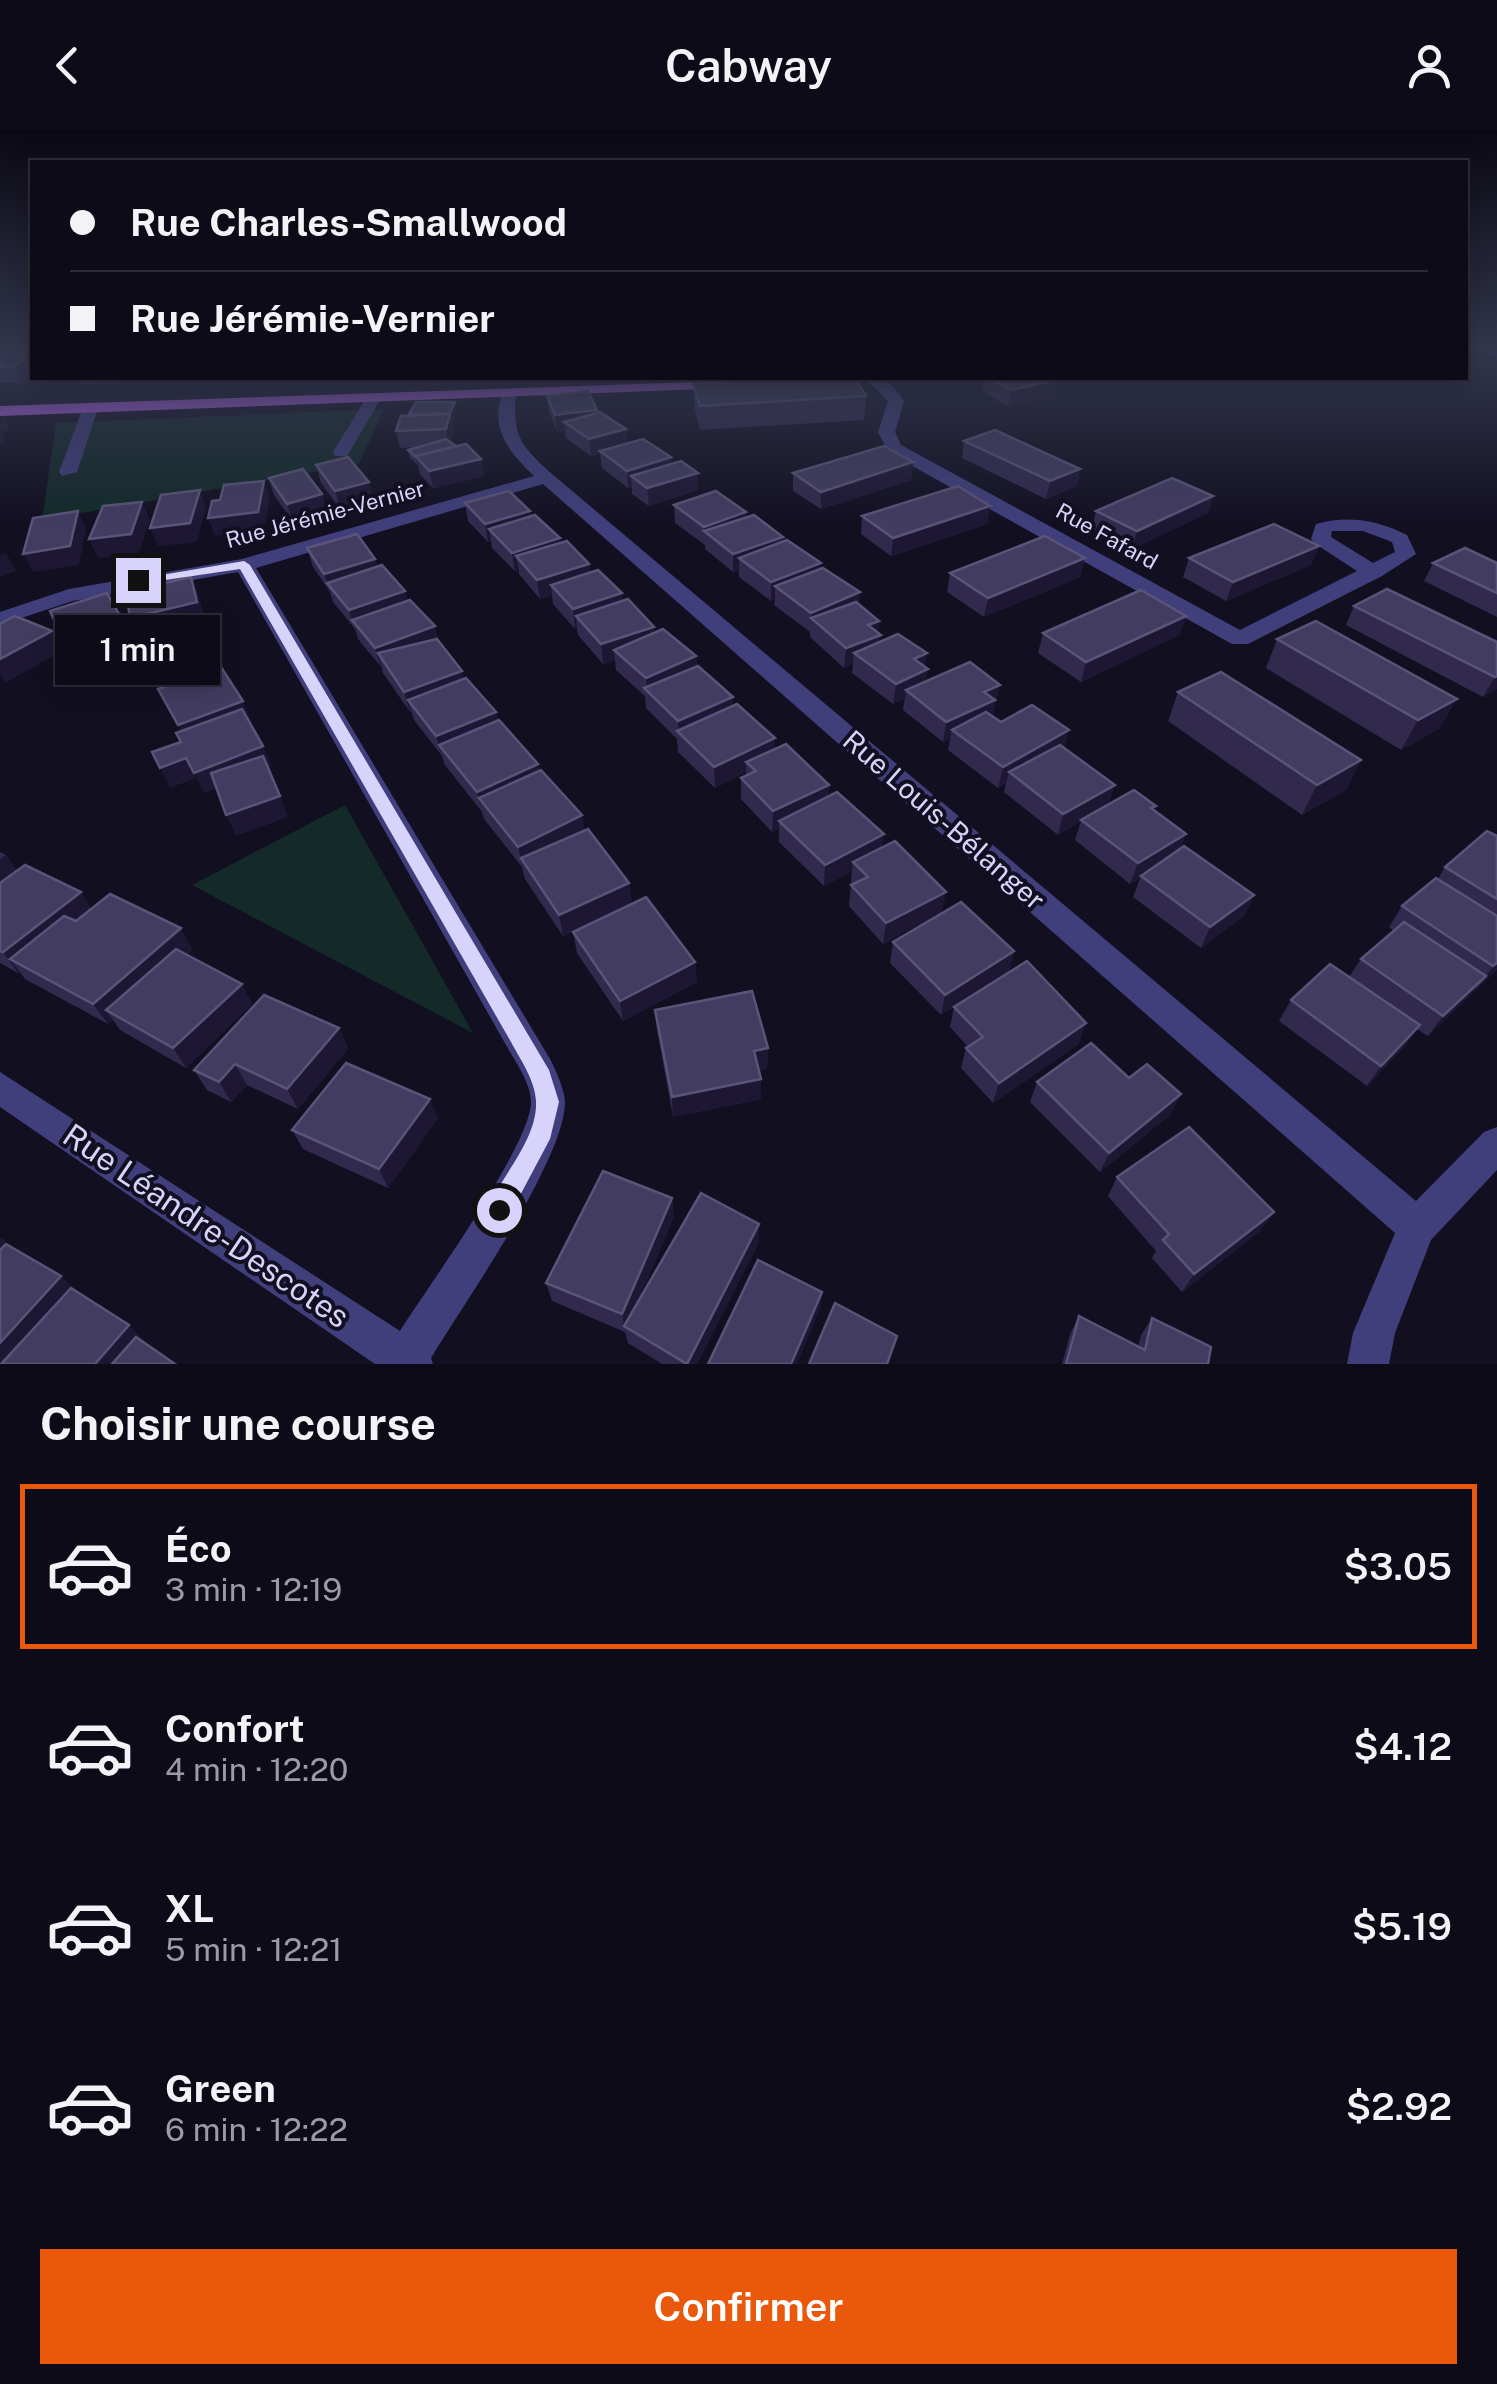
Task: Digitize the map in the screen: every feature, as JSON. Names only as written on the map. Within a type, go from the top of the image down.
[{"type":"main road","points":[[0,411],[42,410]]},
{"type":"street","points":[[68,472],[89,410]]},
{"type":"street","points":[[341,452],[366,410]]},
{"type":"street","name":"Rue Louis-Bélanger","points":[[506,410],[507,435],[546,478],[1417,1227]]},
{"type":"street","name":"Rue Fafard","points":[[893,410],[886,432],[889,444],[896,449],[1240,639],[1375,572]]},
{"type":"street","name":"Rue Jérémie-Vernier","points":[[0,619],[69,595],[244,565],[546,478]]},
{"type":"street","points":[[244,565],[528,1052],[548,1102],[538,1139],[518,1180],[409,1362]]},
{"type":"street","name":"Rue Léandre-Descotes","points":[[0,1088],[409,1362]]},
{"type":"street","points":[[1368,1364],[1374,1333],[1417,1227],[1497,1144]]},
{"type":"green space","points":[[384,410],[359,464],[42,520],[56,423]]},
{"type":"green space","points":[[345,805],[473,1033],[192,885]]},
{"type":"building","points":[[412,410],[451,410],[449,414],[409,414]]},
{"type":"building","points":[[553,410],[597,410],[555,415]]},
{"type":"building","points":[[600,412],[626,429],[589,439],[564,422]]},
{"type":"building","points":[[450,414],[446,429],[396,431],[401,416]]},
{"type":"building","points":[[995,430],[1080,469],[1050,481],[964,441]]},
{"type":"building","points":[[446,439],[456,446],[417,458],[408,450]]},
{"type":"building","points":[[643,439],[671,457],[627,471],[600,451]]},
{"type":"building","points":[[466,444],[481,459],[429,471],[416,456]]},
{"type":"building","points":[[884,446],[913,462],[821,492],[793,473]]},
{"type":"building","points":[[348,457],[369,482],[335,491],[316,465]]},
{"type":"building","points":[[681,461],[698,473],[647,488],[631,476]]},
{"type":"building","points":[[303,469],[322,494],[287,504],[269,478]]},
{"type":"building","points":[[1172,478],[1213,496],[1137,531],[1096,511]]},
{"type":"building","points":[[264,481],[258,512],[208,518],[212,501],[220,500],[224,485]]},
{"type":"building","points":[[958,486],[990,506],[893,538],[862,516]]},
{"type":"building","points":[[200,490],[190,523],[150,528],[161,495]]},
{"type":"building","points":[[509,491],[530,511],[485,524],[465,503]]},
{"type":"building","points":[[716,491],[746,512],[704,527],[674,505]]},
{"type":"building","points":[[142,502],[131,534],[89,539],[103,506]]},
{"type":"building","points":[[78,511],[70,546],[23,554],[33,518]]},
{"type":"building","points":[[535,515],[560,538],[512,553],[489,529]]},
{"type":"building","points":[[754,515],[783,537],[733,554],[704,531]]},
{"type":"building","points":[[1274,524],[1319,546],[1233,582],[1189,558]]},
{"type":"building","points":[[357,534],[375,559],[324,574],[307,548]]},
{"type":"building","points":[[1045,536],[1085,558],[988,598],[950,573]]},
{"type":"building","points":[[787,540],[821,563],[771,582],[739,558]]},
{"type":"building","points":[[567,541],[589,564],[537,580],[516,556]]},
{"type":"building","points":[[1465,548],[1497,563],[1497,593],[1433,563]]},
{"type":"building","points":[[382,565],[405,591],[349,610],[327,583]]},
{"type":"building","points":[[823,568],[860,592],[811,613],[775,586]]},
{"type":"building","points":[[598,570],[622,593],[573,609],[551,585]]},
{"type":"building","points":[[191,577],[197,602],[130,618],[126,592]]},
{"type":"building","points":[[1387,589],[1497,642],[1497,676],[1354,606]]},
{"type":"building","points":[[1141,590],[1186,616],[1086,662],[1043,633]]},
{"type":"building","points":[[107,593],[119,614],[60,633],[50,611]]},
{"type":"building","points":[[628,599],[654,627],[601,644],[576,616]]},
{"type":"building","points":[[410,600],[435,626],[375,648],[352,620]]},
{"type":"building","points":[[856,602],[879,621],[868,625],[881,635],[846,648],[811,618]]},
{"type":"building","points":[[15,616],[52,631],[0,659],[0,624]]},
{"type":"building","points":[[1316,621],[1457,699],[1418,720],[1277,639]]},
{"type":"building","points":[[663,629],[696,656],[646,678],[614,650]]},
{"type":"building","points":[[199,634],[211,667],[155,683],[146,648]]},
{"type":"building","points":[[898,634],[927,653],[914,659],[928,669],[896,684],[854,653]]},
{"type":"building","points":[[437,639],[462,671],[404,692],[378,653]]},
{"type":"building","points":[[970,662],[1000,685],[984,692],[995,700],[946,722],[906,690]]},
{"type":"building","points":[[698,666],[733,697],[678,721],[644,688]]},
{"type":"building","points":[[221,667],[243,701],[178,725],[158,689]]},
{"type":"building","points":[[1221,672],[1361,760],[1317,785],[1178,692]]},
{"type":"building","points":[[466,678],[496,712],[436,736],[408,700]]},
{"type":"building","points":[[737,704],[775,738],[714,767],[677,731]]},
{"type":"building","points":[[1032,705],[1069,730],[1003,767],[952,730],[986,712],[1001,722]]},
{"type":"building","points":[[242,709],[263,746],[194,773],[186,758],[160,768],[152,752],[181,742],[176,733]]},
{"type":"building","points":[[499,720],[538,764],[477,792],[439,745]]},
{"type":"building","points":[[786,744],[829,785],[773,811],[741,778],[756,771],[746,762]]},
{"type":"building","points":[[1060,745],[1115,785],[1063,814],[1009,772]]},
{"type":"building","points":[[263,756],[280,796],[226,815],[211,773]]},
{"type":"building","points":[[541,770],[582,815],[518,847],[479,798]]},
{"type":"building","points":[[1134,790],[1186,834],[1138,863],[1081,820]]},
{"type":"building","points":[[837,792],[884,834],[825,865],[779,821]]},
{"type":"building","points":[[588,829],[629,883],[559,915],[521,858]]},
{"type":"building","points":[[1487,831],[1497,836],[1497,899],[1445,867]]},
{"type":"building","points":[[895,841],[946,892],[886,923],[851,885],[868,877],[853,862]]},
{"type":"building","points":[[1184,846],[1254,895],[1210,927],[1141,876]]},
{"type":"building","points":[[25,865],[81,892],[3,952],[0,883]]},
{"type":"building","points":[[1436,878],[1497,916],[1497,963],[1493,966],[1402,906]]},
{"type":"building","points":[[110,894],[181,928],[93,1004],[10,959],[64,916],[76,921]]},
{"type":"building","points":[[646,897],[695,962],[620,1001],[573,932]]},
{"type":"building","points":[[961,902],[1014,951],[945,995],[893,942]]},
{"type":"building","points":[[1404,922],[1486,976],[1443,1016],[1361,959]]},
{"type":"building","points":[[176,949],[242,984],[173,1048],[106,1010]]},
{"type":"building","points":[[1027,961],[1086,1023],[999,1083],[966,1048],[983,1037],[954,1007]]},
{"type":"building","points":[[1330,964],[1420,1025],[1381,1066],[1291,1000]]},
{"type":"building","points":[[752,991],[768,1048],[754,1051],[761,1079],[672,1097],[655,1010]]},
{"type":"building","points":[[264,995],[339,1028],[287,1089],[235,1064],[219,1082],[194,1070]]},
{"type":"building","points":[[1091,1043],[1129,1078],[1147,1064],[1181,1094],[1109,1153],[1037,1082]]},
{"type":"building","points":[[346,1063],[430,1099],[379,1169],[292,1130]]},
{"type":"building","points":[[1189,1127],[1274,1212],[1194,1274],[1163,1240],[1169,1234],[1117,1177]]},
{"type":"building","points":[[603,1171],[672,1198],[622,1314],[546,1283]]},
{"type":"building","points":[[701,1193],[759,1224],[687,1364],[624,1326]]},
{"type":"building","points":[[6,1244],[61,1276],[0,1343],[0,1250]]},
{"type":"building","points":[[758,1260],[822,1292],[791,1364],[708,1364]]},
{"type":"building","points":[[71,1288],[129,1325],[95,1364],[1,1364]]},
{"type":"building","points":[[835,1303],[897,1336],[887,1364],[809,1364]]},
{"type":"building","points":[[1079,1316],[1145,1350],[1152,1318],[1211,1347],[1208,1364],[1066,1364]]},
{"type":"building","points":[[136,1337],[175,1364],[112,1364]]},
{"type":"route","points":[[138,580],[244,565],[538,1070],[548,1102],[538,1139],[499,1210]]}]
